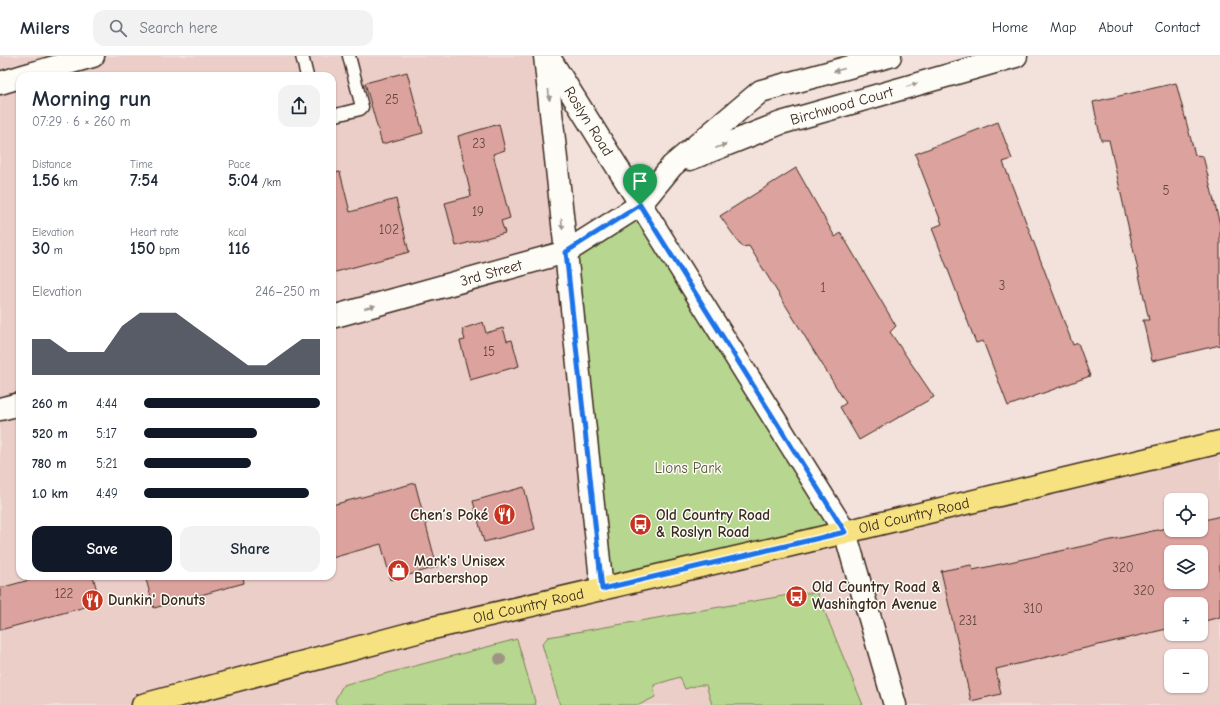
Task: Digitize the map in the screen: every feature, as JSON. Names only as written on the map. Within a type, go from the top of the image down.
[{"type":"main road","points":[[37,72],[93,56]]},
{"type":"main road","name":"Roslyn Road","points":[[544,56],[602,589]]},
{"type":"main road","name":"Roslyn Road","points":[[548,56],[845,532],[895,705]]},
{"type":"main road","name":"Birchwood Court","points":[[640,205],[672,166],[761,91],[890,56]]},
{"type":"main road","name":"Birchwood Court","points":[[672,166],[781,123],[1016,56]]},
{"type":"main road","points":[[0,82],[16,78]]},
{"type":"main road","name":"3rd Street","points":[[336,316],[566,252],[640,205]]},
{"type":"main road","points":[[0,409],[16,405]]},
{"type":"main road","name":"Old Country Road","points":[[143,705],[424,630],[845,532],[1220,442]]},
{"type":"lane","points":[[302,56],[306,72]]},
{"type":"lane","points":[[336,115],[360,109],[362,107],[349,56]]},
{"type":"shaded area","points":[[0,56],[545,56],[602,589],[1220,445],[1220,705],[0,705]]},
{"type":"green space","name":"Lions Park","points":[[640,205],[845,532],[602,589],[566,252]]},
{"type":"green space","points":[[800,593],[817,593],[863,705],[712,705],[706,685],[699,685],[685,689],[680,677],[654,685],[655,697],[639,705],[560,705],[542,644],[548,637]]},
{"type":"green space","points":[[517,639],[536,705],[337,705],[335,700],[343,685]]},
{"type":"building","points":[[407,72],[423,133],[382,144],[365,83]]},
{"type":"building","points":[[1176,83],[1195,155],[1203,156],[1220,225],[1220,345],[1152,361],[1143,320],[1149,320],[1109,140],[1101,140],[1093,102]]},
{"type":"building","points":[[998,122],[1012,159],[1003,162],[1073,345],[1078,343],[1090,376],[1008,406],[983,341],[976,343],[932,228],[942,224],[915,154]]},
{"type":"building","points":[[499,124],[505,150],[493,154],[510,218],[501,221],[505,233],[456,246],[445,203],[471,196],[458,136]]},
{"type":"building","points":[[796,168],[835,237],[841,233],[896,326],[890,332],[934,397],[859,440],[840,407],[846,403],[749,246],[742,247],[720,216]]},
{"type":"building","points":[[336,172],[340,172],[350,212],[396,199],[409,252],[336,272]]},
{"type":"building","points":[[483,322],[486,333],[503,328],[507,341],[512,340],[519,366],[470,380],[460,341],[465,340],[462,329]]},
{"type":"building","points":[[415,483],[437,567],[391,580],[381,544],[336,557],[336,504]]},
{"type":"building","name":"Chen’s Poké","points":[[524,487],[535,529],[484,542],[473,501]]},
{"type":"building","points":[[1220,516],[1220,617],[1208,620],[1208,597],[1164,597],[1164,630],[996,669],[1001,694],[971,701],[941,571],[971,565],[973,570],[1164,529],[1164,537],[1208,537],[1208,519]]},
{"type":"building","points":[[29,580],[94,580],[100,603],[0,630],[0,588]]},
{"type":"building","points":[[146,580],[244,580],[244,583],[154,608]]},
{"type":"place","name":"Chen’s Poké","points":[[504,515]]},
{"type":"place","name":"Old Country Road & Roslyn Road","points":[[640,524]]},
{"type":"place","name":"Mark's Unisex Barbershop","points":[[399,570]]},
{"type":"place","name":"Old Country Road & Washington Avenue","points":[[796,596]]},
{"type":"place","name":"Dunkin' Donuts","points":[[93,600]]},
{"type":"route","points":[[640,205],[845,532],[791,546],[602,589],[566,252],[640,205]]}]
